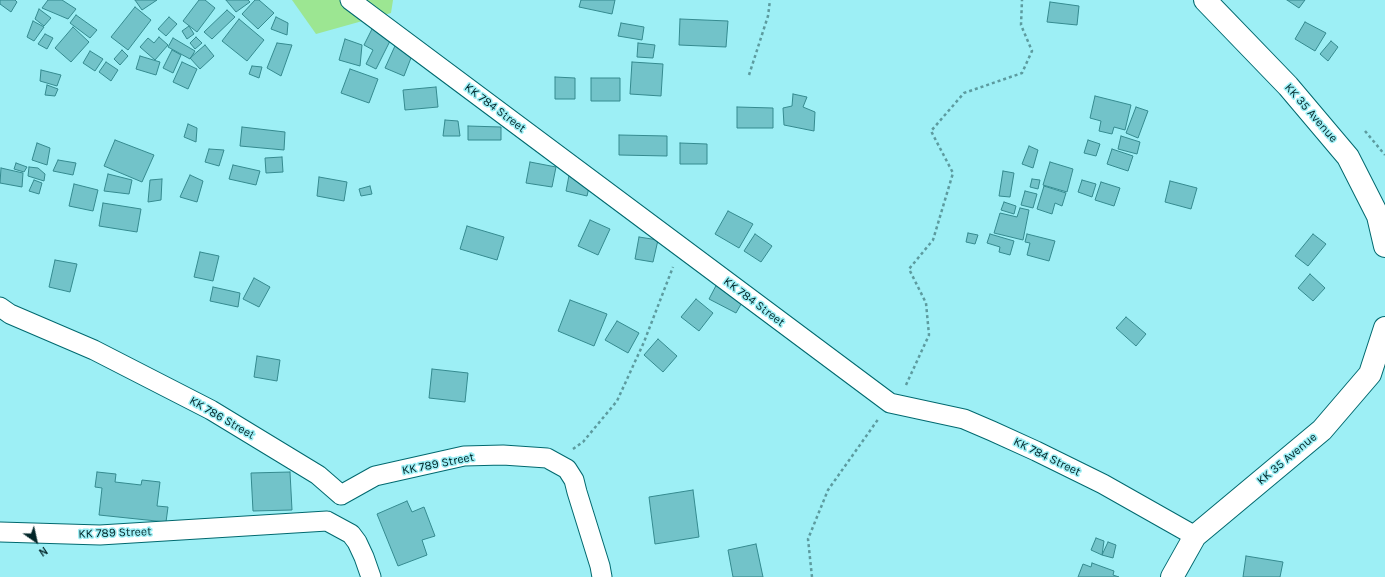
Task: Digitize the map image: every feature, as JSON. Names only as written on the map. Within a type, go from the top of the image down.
[{"type":"main road","name":"KK 35 Avenue","points":[[1205,0],[1288,86],[1348,157],[1378,216],[1385,246]]},
{"type":"main road","name":"KK 35 Avenue","points":[[1177,574],[1195,536],[1322,430],[1370,374],[1385,328]]},
{"type":"street","name":"KK 784 Street","points":[[350,0],[890,403],[964,420],[992,431],[1103,484],[1195,536]]},
{"type":"street","name":"KK 786 Street","points":[[0,308],[10,314],[94,350],[211,410],[318,475],[341,495]]},
{"type":"street","name":"KK 789 Street","points":[[341,495],[375,476],[464,456],[503,455],[547,458],[567,468],[574,480],[602,577]]},
{"type":"street","points":[[341,495],[326,521],[351,534],[357,542],[364,557],[371,577]]},
{"type":"street","name":"KK 789 Street","points":[[0,532],[100,535],[326,521]]},
{"type":"path","points":[[749,75],[768,16],[770,0]]},
{"type":"path","points":[[812,577],[808,540],[828,490],[890,403],[905,388],[929,335],[926,303],[909,268],[933,240],[953,173],[931,131],[964,93],[1022,73],[1032,51],[1021,25],[1022,0]]},
{"type":"path","points":[[1365,131],[1385,155]]},
{"type":"path","points":[[555,462],[583,442],[617,401],[644,342],[681,247]]},
{"type":"green space","points":[[292,0],[393,0],[391,13],[316,34]]},
{"type":"building","points":[[0,0],[15,0],[17,2],[11,12],[0,4]]},
{"type":"building","points":[[48,0],[62,0],[76,9],[68,19],[42,8]]},
{"type":"building","points":[[135,0],[157,0],[142,10]]},
{"type":"building","points":[[199,0],[205,0],[215,8],[197,32],[183,21]]},
{"type":"building","points":[[226,0],[248,0],[250,2],[236,12]]},
{"type":"building","points":[[255,0],[259,0],[274,13],[258,29],[242,14]]},
{"type":"building","points":[[581,0],[615,0],[612,14],[579,7]]},
{"type":"building","points":[[1287,0],[1305,0],[1299,8]]},
{"type":"building","points":[[1050,2],[1079,6],[1077,25],[1047,22]]},
{"type":"building","points":[[135,7],[151,20],[128,50],[111,37]]},
{"type":"building","points":[[39,9],[51,18],[44,26],[35,19]]},
{"type":"building","points":[[227,10],[235,17],[212,39],[204,32]]},
{"type":"building","points":[[76,15],[97,30],[90,38],[70,23]]},
{"type":"building","points":[[169,17],[177,24],[166,36],[158,29]]},
{"type":"building","points":[[276,17],[288,23],[287,35],[271,29]]},
{"type":"building","points":[[239,19],[264,40],[247,61],[222,41]]},
{"type":"building","points":[[680,19],[728,21],[726,47],[679,45]]},
{"type":"building","points":[[33,21],[44,27],[34,41],[27,37]]},
{"type":"building","points":[[1305,22],[1326,33],[1315,51],[1295,39]]},
{"type":"building","points":[[621,23],[644,27],[642,40],[618,36]]},
{"type":"building","points":[[374,25],[393,35],[376,69],[366,64],[373,50],[364,45]]},
{"type":"building","points":[[189,26],[194,34],[187,39],[182,31]]},
{"type":"building","points":[[73,27],[89,42],[71,62],[55,48]]},
{"type":"building","points":[[45,34],[53,38],[47,49],[38,44]]},
{"type":"building","points":[[159,37],[168,45],[155,60],[140,47],[148,38],[154,43]]},
{"type":"building","points":[[196,37],[202,43],[195,49],[190,43]]},
{"type":"building","points":[[399,37],[416,45],[404,76],[385,68]]},
{"type":"building","points":[[173,38],[195,51],[190,59],[168,47]]},
{"type":"building","points":[[345,39],[362,45],[360,66],[339,60]]},
{"type":"building","points":[[1331,41],[1338,47],[1328,61],[1320,54]]},
{"type":"building","points":[[277,43],[292,45],[281,76],[267,68]]},
{"type":"building","points":[[638,43],[655,45],[653,58],[637,57]]},
{"type":"building","points":[[205,45],[214,56],[200,69],[190,58]]},
{"type":"building","points":[[122,50],[128,56],[120,65],[114,59]]},
{"type":"building","points":[[172,50],[181,55],[173,73],[163,68]]},
{"type":"building","points":[[90,51],[103,59],[95,71],[83,63]]},
{"type":"building","points":[[140,56],[160,62],[156,75],[136,69]]},
{"type":"building","points":[[106,62],[118,70],[111,81],[99,72]]},
{"type":"building","points":[[182,62],[197,69],[188,89],[173,82]]},
{"type":"building","points":[[632,62],[663,64],[661,96],[630,94]]},
{"type":"building","points":[[252,66],[262,67],[259,78],[249,74]]},
{"type":"building","points":[[350,69],[378,79],[369,103],[341,93]]},
{"type":"building","points":[[41,70],[61,75],[57,86],[40,81]]},
{"type":"building","points":[[555,77],[575,78],[575,99],[555,99]]},
{"type":"building","points":[[591,78],[620,78],[620,101],[591,101]]},
{"type":"building","points":[[47,85],[58,89],[55,96],[45,95]]},
{"type":"building","points":[[436,87],[438,107],[405,110],[403,90]]},
{"type":"building","points":[[793,94],[807,97],[803,107],[815,112],[814,131],[784,125],[783,108],[792,106]]},
{"type":"building","points":[[1095,96],[1131,105],[1125,130],[1114,127],[1112,134],[1099,131],[1101,121],[1090,118]]},
{"type":"building","points":[[737,107],[773,108],[773,128],[737,128]]},
{"type":"building","points":[[1136,107],[1148,111],[1138,138],[1126,133]]},
{"type":"building","points":[[445,120],[458,121],[460,136],[443,136]]},
{"type":"building","points":[[188,124],[197,128],[196,142],[184,137]]},
{"type":"building","points":[[468,126],[501,127],[501,140],[468,140]]},
{"type":"building","points":[[242,127],[285,132],[284,150],[240,146]]},
{"type":"building","points":[[619,135],[667,136],[667,156],[619,155]]},
{"type":"building","points":[[1121,136],[1140,142],[1137,154],[1118,149]]},
{"type":"building","points":[[115,140],[154,155],[142,182],[104,166]]},
{"type":"building","points":[[1088,140],[1100,144],[1096,156],[1084,153]]},
{"type":"building","points":[[37,143],[50,148],[47,165],[32,160]]},
{"type":"building","points":[[680,143],[707,144],[707,164],[680,164]]},
{"type":"building","points":[[1029,146],[1038,150],[1033,168],[1022,164]]},
{"type":"building","points":[[209,149],[224,150],[219,166],[205,162]]},
{"type":"building","points":[[1112,149],[1133,156],[1128,171],[1107,164]]},
{"type":"building","points":[[282,157],[283,172],[266,173],[265,158]]},
{"type":"building","points":[[58,160],[76,163],[73,175],[53,171]]},
{"type":"building","points":[[530,162],[556,167],[552,187],[526,183]]},
{"type":"building","points":[[1050,162],[1073,169],[1067,192],[1043,185]]},
{"type":"building","points":[[16,163],[27,167],[24,172],[14,169]]},
{"type":"building","points":[[233,165],[260,171],[256,185],[229,179]]},
{"type":"building","points":[[571,165],[593,170],[587,196],[566,191]]},
{"type":"building","points":[[29,167],[38,168],[45,174],[44,181],[28,176]]},
{"type":"building","points":[[1,168],[23,173],[22,187],[0,183]]},
{"type":"building","points":[[1003,171],[1014,173],[1010,197],[999,196]]},
{"type":"building","points":[[108,174],[132,180],[129,194],[104,191]]},
{"type":"building","points":[[190,175],[203,181],[197,202],[180,197]]},
{"type":"building","points":[[319,177],[347,182],[344,201],[317,196]]},
{"type":"building","points":[[162,179],[161,200],[148,202],[150,180]]},
{"type":"building","points":[[1032,179],[1040,180],[1038,189],[1030,187]]},
{"type":"building","points":[[34,180],[42,183],[39,194],[29,191]]},
{"type":"building","points":[[1082,180],[1096,184],[1092,197],[1078,192]]},
{"type":"building","points":[[1170,181],[1197,188],[1191,209],[1165,202]]},
{"type":"building","points":[[1101,182],[1120,188],[1114,206],[1095,200]]},
{"type":"building","points":[[74,184],[98,190],[93,211],[69,206]]},
{"type":"building","points":[[370,186],[372,194],[361,196],[359,189]]},
{"type":"building","points":[[1044,186],[1066,193],[1062,206],[1055,203],[1052,214],[1037,209]]},
{"type":"building","points":[[1025,191],[1037,194],[1033,208],[1021,205]]},
{"type":"building","points":[[1004,202],[1016,206],[1014,214],[1001,210]]},
{"type":"building","points":[[103,203],[141,209],[137,232],[99,226]]},
{"type":"building","points":[[1020,208],[1029,210],[1023,240],[994,233],[1000,213],[1017,217]]},
{"type":"building","points":[[728,211],[753,224],[739,248],[715,234]]},
{"type":"building","points":[[590,220],[610,229],[598,255],[578,246]]},
{"type":"building","points":[[467,226],[504,237],[497,260],[460,249]]},
{"type":"building","points":[[968,233],[978,235],[975,244],[966,242]]},
{"type":"building","points":[[755,234],[772,246],[761,262],[744,251]]},
{"type":"building","points":[[990,234],[1014,241],[1010,255],[999,252],[1000,247],[987,243]]},
{"type":"building","points":[[1027,234],[1055,241],[1049,261],[1027,255],[1030,243],[1025,242]]},
{"type":"building","points":[[1313,234],[1326,244],[1308,266],[1295,256]]},
{"type":"building","points":[[639,237],[658,240],[653,262],[635,259]]},
{"type":"building","points":[[200,252],[219,256],[213,281],[194,277]]},
{"type":"building","points":[[55,260],[77,264],[70,292],[49,287]]},
{"type":"building","points":[[1310,274],[1325,288],[1313,301],[1298,288]]},
{"type":"building","points":[[254,278],[270,287],[259,307],[243,299]]},
{"type":"building","points":[[720,278],[748,292],[736,313],[709,299]]},
{"type":"building","points":[[213,287],[240,293],[238,307],[210,301]]},
{"type":"building","points":[[696,299],[713,313],[699,331],[681,317]]},
{"type":"building","points":[[570,300],[607,314],[594,346],[558,331]]},
{"type":"building","points":[[1126,317],[1146,334],[1136,346],[1116,328]]},
{"type":"building","points":[[617,321],[639,333],[628,353],[605,340]]},
{"type":"building","points":[[658,339],[677,356],[663,372],[644,355]]},
{"type":"building","points":[[257,356],[280,360],[277,381],[254,377]]},
{"type":"building","points":[[432,369],[468,373],[465,402],[429,398]]},
{"type":"building","points":[[97,472],[116,474],[115,482],[141,485],[142,480],[160,482],[157,506],[168,507],[166,522],[99,515],[102,488],[95,487]]},
{"type":"building","points":[[290,472],[292,510],[253,511],[251,473]]},
{"type":"building","points":[[693,490],[699,537],[655,544],[649,497]]},
{"type":"building","points":[[407,501],[412,512],[424,507],[435,536],[422,540],[427,555],[398,566],[377,514]]},
{"type":"building","points":[[1096,538],[1104,541],[1102,555],[1091,550]]},
{"type":"building","points":[[1108,542],[1116,545],[1113,558],[1102,555]]},
{"type":"building","points":[[756,544],[763,577],[733,577],[728,550]]},
{"type":"building","points":[[1246,556],[1283,562],[1280,577],[1243,577]]},
{"type":"building","points":[[1092,563],[1114,571],[1113,575],[1119,577],[1078,577],[1083,564],[1091,567]]}]
